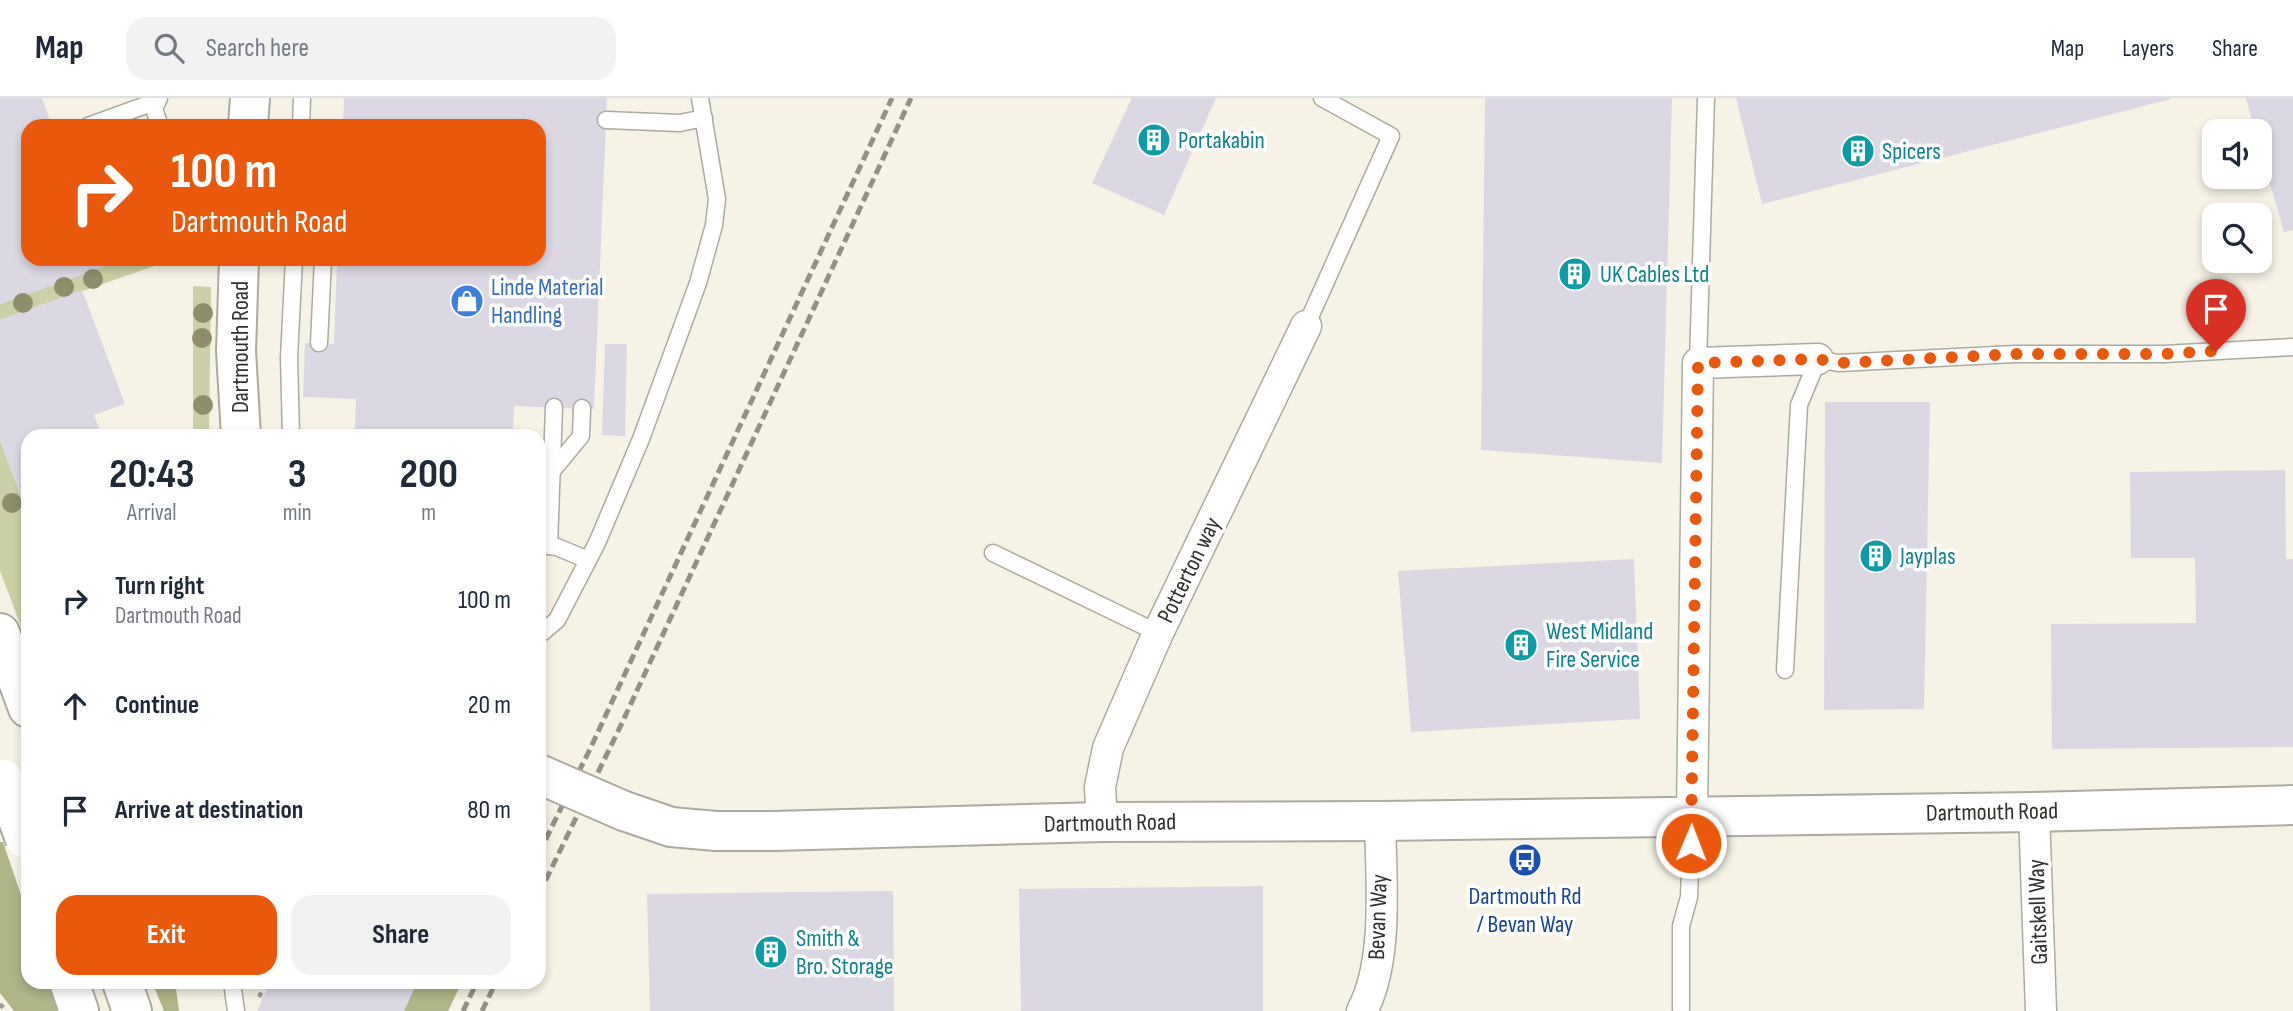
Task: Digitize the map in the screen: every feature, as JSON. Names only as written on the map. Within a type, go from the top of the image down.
[{"type":"street","points":[[248,119],[250,98]]},
{"type":"street","name":"Dartmouth Road","points":[[239,266],[236,351],[241,429]]},
{"type":"street","name":"Potterton way","points":[[1102,822],[1100,787],[1108,748],[1158,633],[1306,326]]},
{"type":"street","points":[[1692,816],[1698,363],[1818,359]]},
{"type":"street","points":[[0,634],[21,690]]},
{"type":"street","name":"Dartmouth Road","points":[[546,777],[624,811],[671,827],[716,831],[1102,822],[1380,821],[2293,806]]},
{"type":"street","name":"Gaitskell Way","points":[[2034,812],[2041,1011]]},
{"type":"street","name":"Bevan Way","points":[[1362,1011],[1377,967],[1381,893],[1380,821]]},
{"type":"street","points":[[71,989],[79,1011]]},
{"type":"street","points":[[124,989],[132,1011]]},
{"type":"lane","points":[[301,119],[302,98]]},
{"type":"lane","points":[[546,628],[557,620],[588,560],[642,439],[698,283],[714,225],[717,199],[700,98]]},
{"type":"lane","points":[[1306,326],[1391,136],[1322,98]]},
{"type":"lane","points":[[1698,363],[1706,98]]},
{"type":"lane","points":[[106,119],[148,103],[156,119]]},
{"type":"lane","points":[[606,120],[705,125]]},
{"type":"lane","points":[[290,429],[289,358],[294,266]]},
{"type":"lane","points":[[319,343],[323,266]]},
{"type":"lane","points":[[1785,670],[1799,405],[1818,359],[1839,363],[2015,354],[2164,354],[2293,347]]},
{"type":"lane","points":[[546,526],[552,471],[554,407]]},
{"type":"lane","points":[[552,471],[581,436],[582,408]]},
{"type":"lane","points":[[546,545],[588,560]]},
{"type":"lane","points":[[993,553],[1158,633]]},
{"type":"lane","points":[[1681,1009],[1681,926],[1689,897],[1692,816]]},
{"type":"lane","points":[[233,989],[236,1011]]},
{"type":"path","points":[[0,1004],[6,1011]]},
{"type":"green space","points":[[105,266],[154,266],[0,320],[0,304]]},
{"type":"green space","points":[[193,286],[211,287],[209,429],[193,429]]},
{"type":"green space","points":[[0,440],[21,497],[21,626],[0,571]]},
{"type":"green space","points":[[0,842],[3,842],[21,895],[21,989],[52,989],[59,1011],[14,1011],[0,993]]},
{"type":"green space","points":[[155,989],[176,989],[179,1011],[164,1011]]},
{"type":"green space","points":[[414,989],[459,989],[448,1011],[404,1011]]},
{"type":"building","points":[[0,98],[42,98],[50,119],[21,119],[21,266],[103,267],[0,304]]},
{"type":"building","name":"Linde Material Handling","points":[[344,98],[607,98],[594,409],[514,406],[513,429],[355,429],[356,399],[303,397],[305,343],[334,344],[337,266],[546,266],[546,119],[343,119]]},
{"type":"building","name":"Portakabin","points":[[1132,98],[1216,98],[1164,215],[1092,183]]},
{"type":"building","name":"UK Cables Ltd","points":[[1485,98],[1672,98],[1662,463],[1481,450]]},
{"type":"building","name":"Spicers","points":[[1736,98],[2170,98],[2171,99],[1762,204]]},
{"type":"building","points":[[2246,98],[2293,98],[2293,230],[2284,232],[2272,189],[2272,119],[2252,119]]},
{"type":"building","points":[[82,290],[125,404],[94,415],[99,429],[21,429],[21,496],[0,440],[0,320]]},
{"type":"building","points":[[605,344],[627,344],[625,436],[602,435]]},
{"type":"building","name":"Jayplas","points":[[1825,402],[1930,402],[1924,709],[1824,710]]},
{"type":"building","points":[[2285,470],[2286,559],[2293,559],[2293,747],[2052,749],[2051,624],[2196,623],[2195,558],[2131,558],[2130,472]]},
{"type":"building","name":"West Midland Fire Service","points":[[1634,559],[1640,719],[1411,732],[1398,571]]},
{"type":"building","points":[[1263,886],[1263,1011],[1021,1011],[1019,889]]},
{"type":"building","name":"Smith & Bro. Storage","points":[[893,891],[894,1011],[650,1011],[647,894]]},
{"type":"building","points":[[267,989],[414,989],[404,1011],[257,1011]]},
{"type":"railway","points":[[546,839],[892,98]]},
{"type":"railway","points":[[546,880],[622,723],[911,98]]},
{"type":"railway","points":[[463,1011],[474,989]]},
{"type":"railway","points":[[482,1011],[493,989]]},
{"type":"place","name":"Portakabin","points":[[1154,140]]},
{"type":"place","name":"Spicers","points":[[1858,151]]},
{"type":"place","name":"UK Cables Ltd","points":[[1575,274]]},
{"type":"place","name":"Linde Material Handling","points":[[467,301]]},
{"type":"place","name":"Jayplas","points":[[1876,556]]},
{"type":"place","name":"West Midland Fire Service","points":[[1521,645]]},
{"type":"place","name":"Dartmouth Rd / Bevan Way","points":[[1525,860]]},
{"type":"place","name":"Smith & Bro. Storage","points":[[771,952]]},
{"type":"route","points":[[1691,843],[1698,363],[1818,359],[1839,363],[2015,354],[2164,354],[2216,351]]}]
